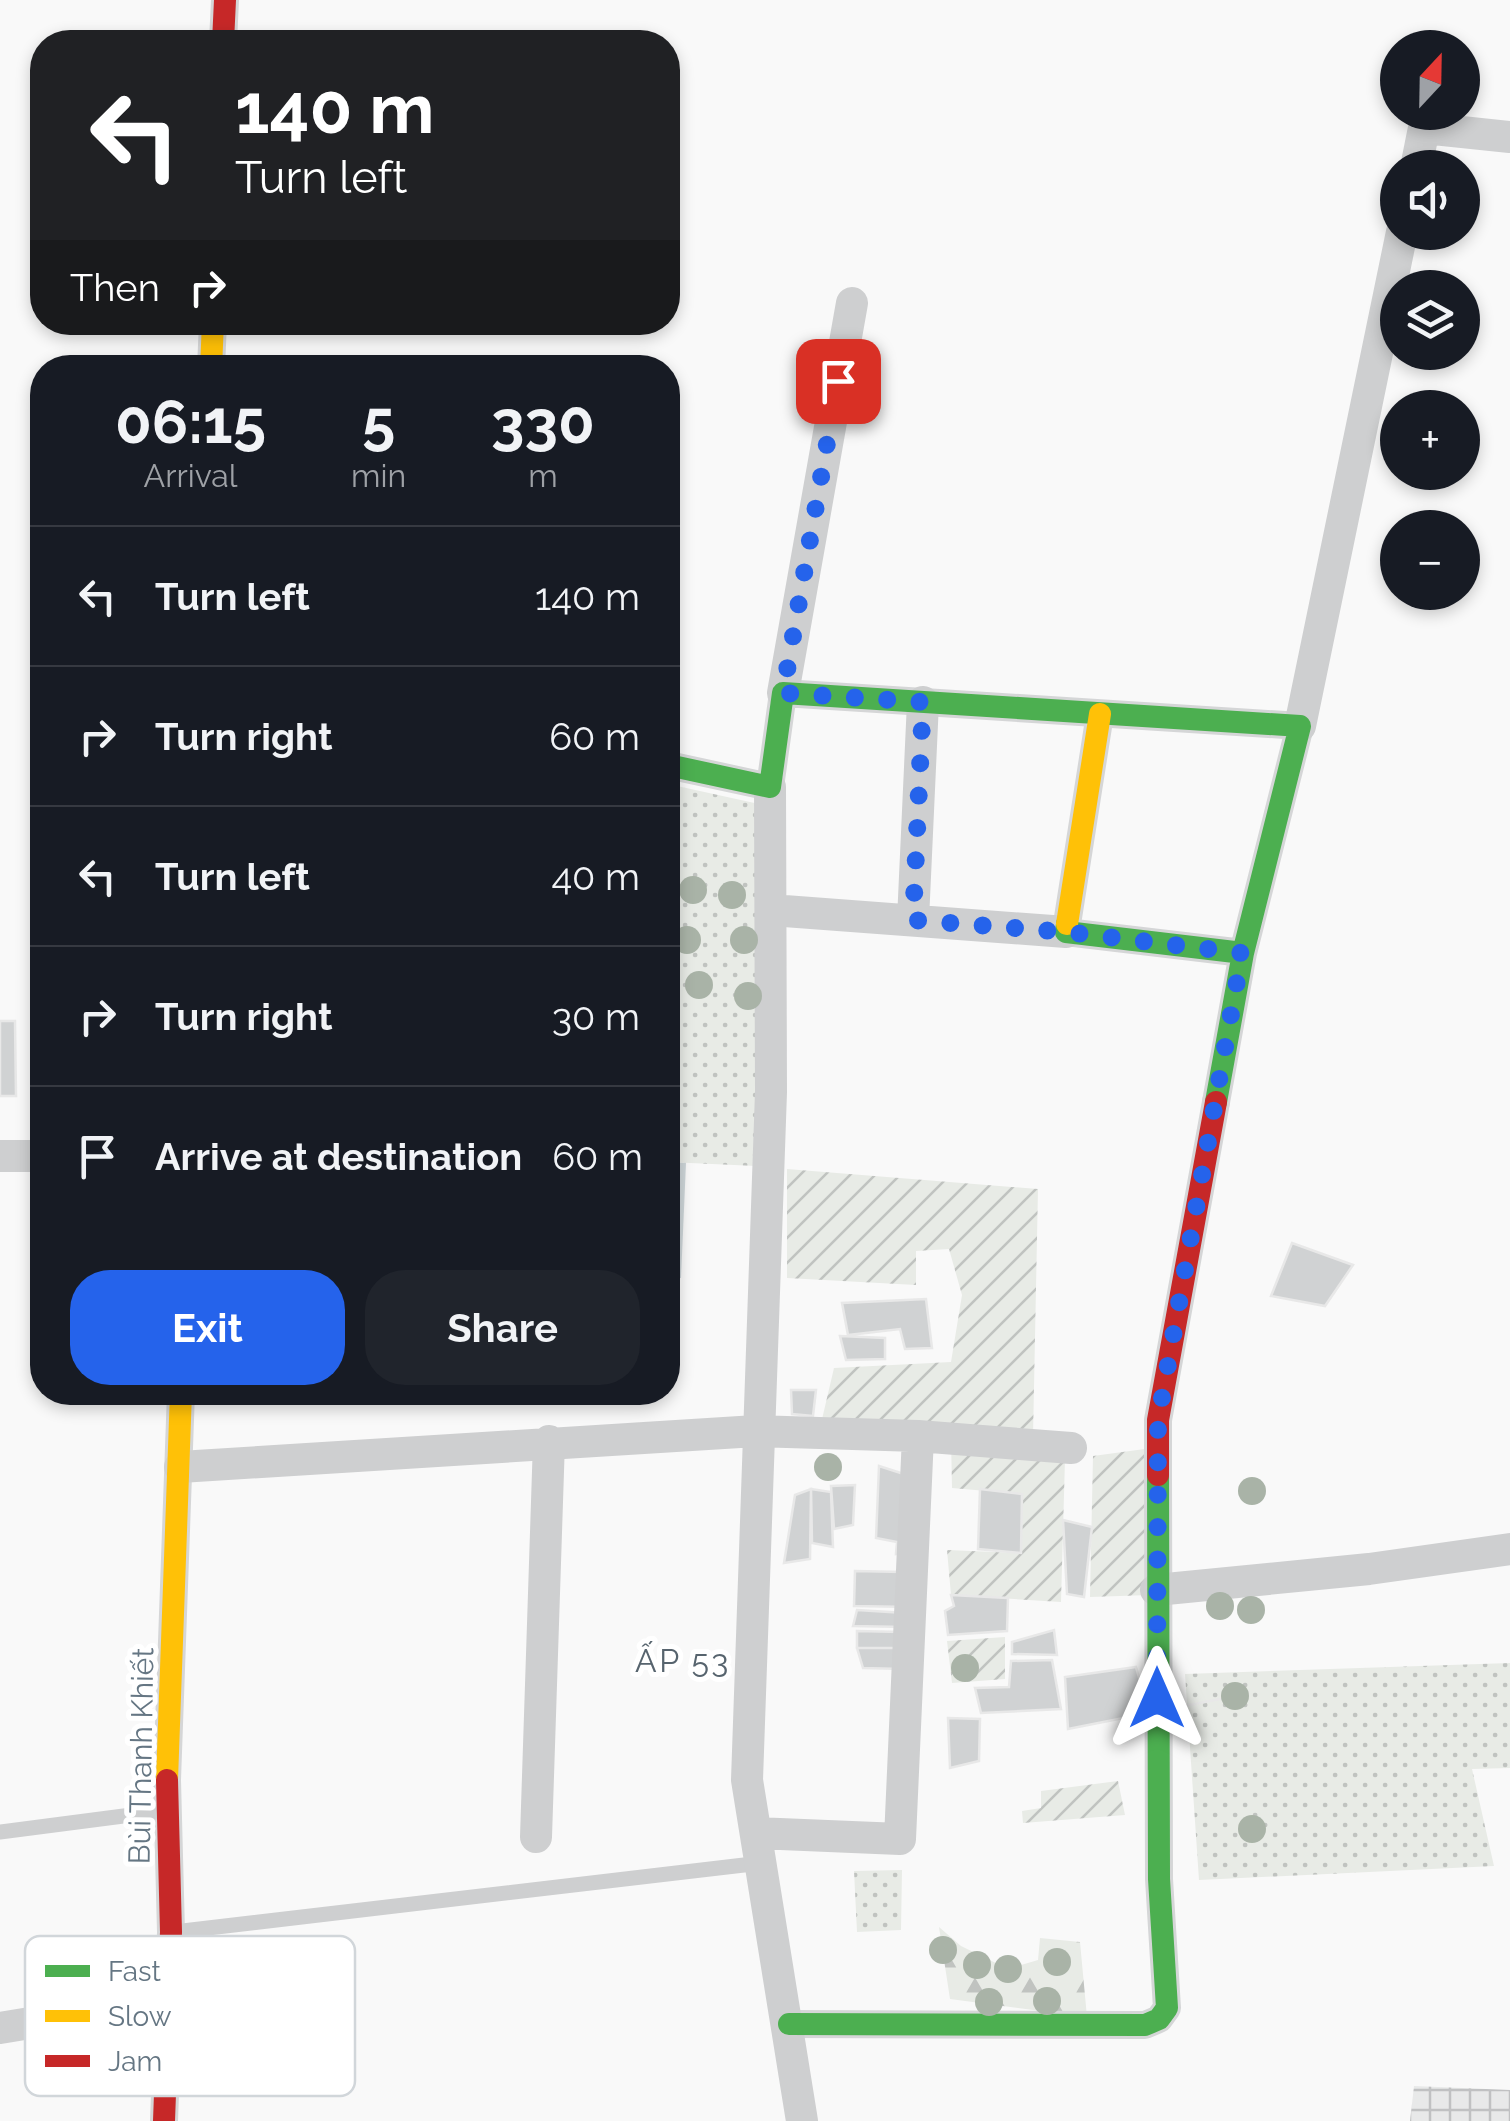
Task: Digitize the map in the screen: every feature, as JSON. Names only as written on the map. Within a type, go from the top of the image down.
[{"type":"street","points":[[224,30],[225,0]]},
{"type":"street","points":[[1420,150],[1424,128],[1510,137]]},
{"type":"street","points":[[789,2024],[1145,2024],[1159,2020],[1167,2008],[1159,1878],[1158,1420],[1242,953],[1300,726],[1398,250]]},
{"type":"street","points":[[802,2121],[747,1780],[756,1430],[771,1092],[770,787],[852,303]]},
{"type":"street","points":[[783,693],[1300,726]]},
{"type":"street","points":[[913,920],[923,702]]},
{"type":"street","points":[[1066,932],[1100,714]]},
{"type":"street","points":[[680,768],[770,787]]},
{"type":"street","points":[[770,910],[1066,932],[1242,953]]},
{"type":"street","points":[[0,1156],[30,1156]]},
{"type":"street","name":"Bùi Thanh Khiết","points":[[171,1936],[166,1810],[181,1405]]},
{"type":"street","points":[[180,1467],[756,1430],[918,1436],[1072,1448]]},
{"type":"street","points":[[759,1848],[900,1838],[918,1436]]},
{"type":"street","points":[[536,1838],[549,1442]]},
{"type":"street","points":[[1156,1590],[1369,1569],[1510,1549]]},
{"type":"street","points":[[0,2028],[25,2024]]},
{"type":"street","name":"Bùi Thanh Khiết","points":[[164,2121],[165,2096]]},
{"type":"lane","points":[[0,1832],[166,1810]]},
{"type":"lane","points":[[171,1932],[759,1848]]},
{"type":"shaded area","points":[[680,1163],[686,1163],[680,1278]]},
{"type":"shaded area","points":[[1414,2086],[1510,2090],[1510,2121],[1410,2121]]},
{"type":"green space","points":[[680,787],[759,804],[756,1166],[680,1163]]},
{"type":"green space","points":[[787,1169],[1038,1189],[1033,1437],[819,1432],[834,1368],[951,1362],[962,1295],[949,1249],[916,1251],[916,1285],[787,1278]]},
{"type":"green space","points":[[951,1438],[1065,1459],[1061,1602],[951,1595],[947,1550],[1021,1553],[1022,1494],[952,1488]]},
{"type":"green space","points":[[1152,1448],[1150,1595],[1090,1597],[1093,1456]]},
{"type":"green space","points":[[1005,1637],[1005,1679],[952,1683],[947,1641]]},
{"type":"green space","points":[[1510,1663],[1510,1768],[1472,1769],[1494,1866],[1199,1880],[1185,1674]]},
{"type":"green space","points":[[1118,1781],[1125,1815],[1023,1823],[1022,1811],[1041,1808],[1041,1791]]},
{"type":"green space","points":[[902,1870],[901,1930],[857,1932],[854,1871]]},
{"type":"green space","points":[[939,1927],[961,1946],[1008,1969],[1038,1960],[1040,1938],[1080,1942],[1087,2017],[950,1999]]},
{"type":"building","points":[[0,1021],[15,1021],[16,1096],[0,1096]]},
{"type":"building","points":[[1292,1243],[1353,1265],[1325,1306],[1271,1296]]},
{"type":"building","points":[[926,1299],[932,1348],[905,1349],[900,1329],[848,1335],[842,1303]]},
{"type":"building","points":[[840,1336],[885,1338],[885,1359],[846,1360]]},
{"type":"building","points":[[791,1390],[816,1390],[813,1416],[792,1414]]},
{"type":"building","points":[[879,1466],[910,1476],[913,1552],[896,1554],[897,1542],[876,1538]]},
{"type":"building","points":[[855,1485],[853,1525],[834,1529],[831,1486]]},
{"type":"building","points":[[811,1489],[831,1492],[833,1547],[812,1543]]},
{"type":"building","points":[[811,1489],[810,1559],[784,1563],[795,1495]]},
{"type":"building","points":[[980,1489],[1022,1494],[1021,1553],[978,1549]]},
{"type":"building","points":[[1063,1520],[1092,1527],[1084,1597],[1067,1594]]},
{"type":"building","points":[[855,1571],[903,1572],[910,1607],[854,1606]]},
{"type":"building","points":[[951,1595],[1008,1598],[1007,1631],[948,1635],[945,1611],[954,1606]]},
{"type":"building","points":[[857,1610],[905,1613],[904,1627],[853,1626]]},
{"type":"building","points":[[1054,1630],[1057,1655],[1012,1654],[1012,1642]]},
{"type":"building","points":[[857,1631],[901,1632],[901,1648],[857,1648]]},
{"type":"building","points":[[857,1648],[901,1648],[902,1669],[863,1668]]},
{"type":"building","points":[[1052,1660],[1061,1709],[981,1713],[975,1688],[1009,1687],[1011,1661]]},
{"type":"building","points":[[1136,1667],[1149,1713],[1068,1729],[1065,1677]]},
{"type":"building","points":[[948,1718],[980,1719],[979,1761],[950,1768]]},
{"type":"traffic: fast","points":[[680,768],[770,787],[783,693],[1300,726],[1243,953],[1066,932],[1067,924]]},
{"type":"traffic: fast","points":[[1216,1102],[1243,953]]},
{"type":"traffic: fast","points":[[789,2024],[1145,2025],[1159,2019],[1167,2008],[1159,1879],[1158,1475]]},
{"type":"traffic: slow","points":[[212,335],[212,355]]},
{"type":"traffic: slow","points":[[1067,924],[1100,714]]},
{"type":"traffic: slow","points":[[167,1780],[181,1405]]},
{"type":"traffic: jam","points":[[224,30],[225,0]]},
{"type":"traffic: jam","points":[[1158,1475],[1158,1420],[1216,1102]]},
{"type":"traffic: jam","points":[[167,1780],[171,1936]]},
{"type":"traffic: jam","points":[[164,2121],[165,2096]]},
{"type":"district","name":"ẤP 53","points":[[683,1660]]},
{"type":"route","points":[[838,381],[783,693],[923,702],[913,920],[1066,932],[1242,953],[1158,1420],[1157,1698]]}]
